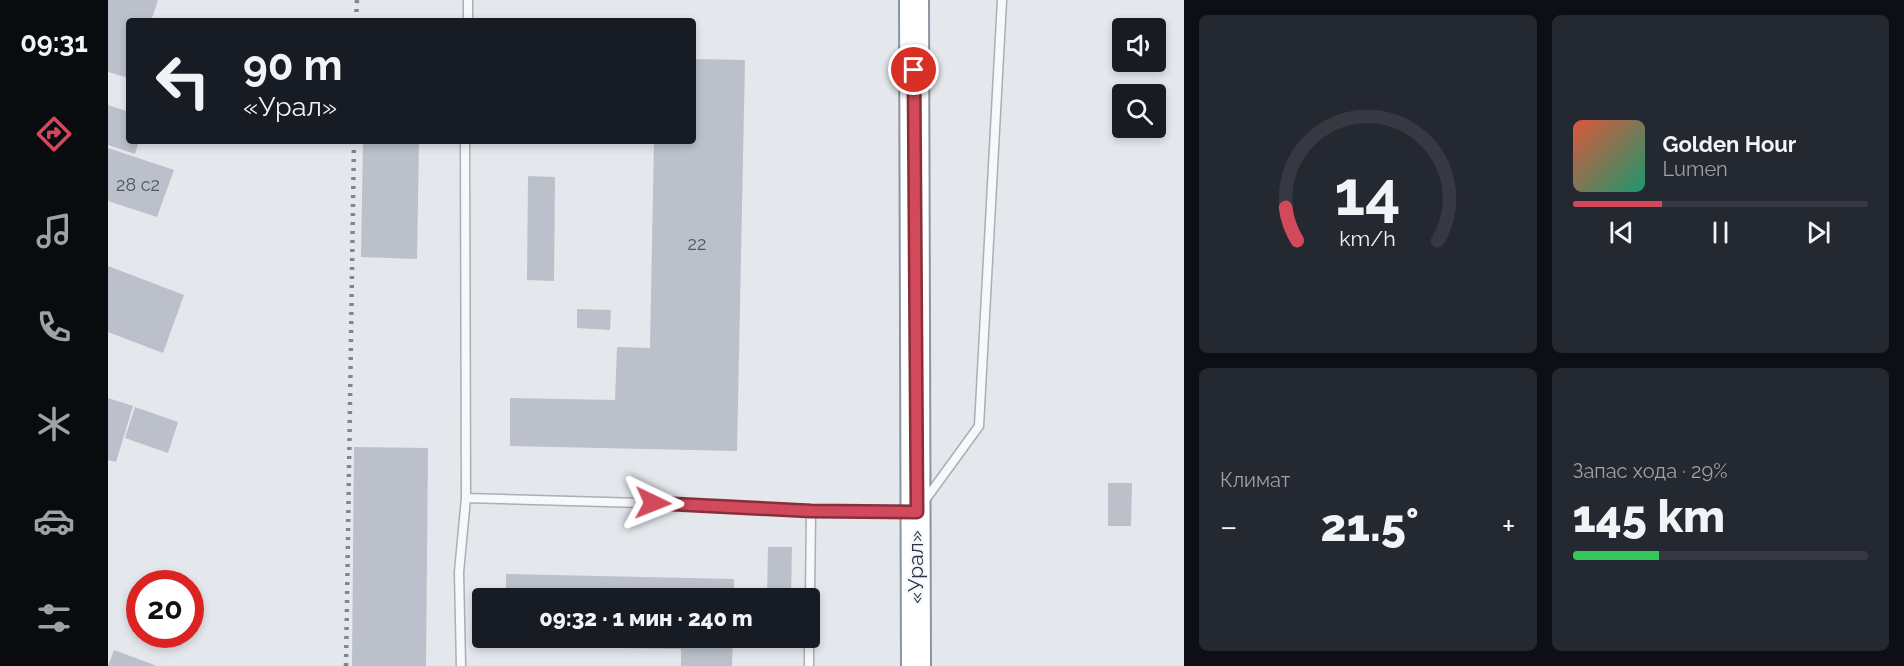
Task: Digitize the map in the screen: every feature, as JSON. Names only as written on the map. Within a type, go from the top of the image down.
[{"type":"highway","name":"«Урал»","points":[[914,0],[916,666]]},
{"type":"lane","points":[[468,0],[468,18]]},
{"type":"lane","points":[[466,498],[677,504],[811,511],[917,512],[979,426],[1002,0]]},
{"type":"lane","points":[[461,666],[459,572],[466,498],[465,144]]},
{"type":"lane","points":[[810,588],[811,511]]},
{"type":"lane","points":[[809,648],[809,666]]},
{"type":"building","points":[[108,0],[158,0],[152,18],[126,18],[126,77],[108,72]]},
{"type":"building","points":[[696,59],[745,60],[737,451],[510,446],[510,398],[615,400],[617,347],[650,348],[654,144],[696,144]]},
{"type":"building","points":[[108,105],[126,111],[126,144],[138,144],[135,154],[108,145]]},
{"type":"building","points":[[363,144],[419,144],[417,259],[361,257]]},
{"type":"building","points":[[108,148],[174,170],[157,217],[108,201]]},
{"type":"building","points":[[528,176],[555,177],[554,281],[527,280]]},
{"type":"building","points":[[108,266],[184,295],[163,353],[108,332]]},
{"type":"building","points":[[577,309],[611,310],[610,330],[577,328]]},
{"type":"building","points":[[108,398],[133,406],[116,462],[108,460]]},
{"type":"building","points":[[135,407],[178,422],[168,453],[125,438]]},
{"type":"building","points":[[354,447],[428,448],[426,666],[352,666]]},
{"type":"building","points":[[1108,483],[1132,483],[1131,526],[1108,526]]},
{"type":"building","points":[[768,547],[792,547],[791,588],[767,588]]},
{"type":"building","points":[[506,574],[734,579],[734,588],[506,588]]},
{"type":"building","points":[[622,648],[733,648],[732,666],[681,666],[681,649]]},
{"type":"building","points":[[114,650],[157,666],[108,666]]},
{"type":"railway","points":[[356,18],[357,0]]},
{"type":"railway","points":[[346,666],[354,144]]},
{"type":"route","points":[[653,503],[811,511],[917,512],[914,70]]}]
